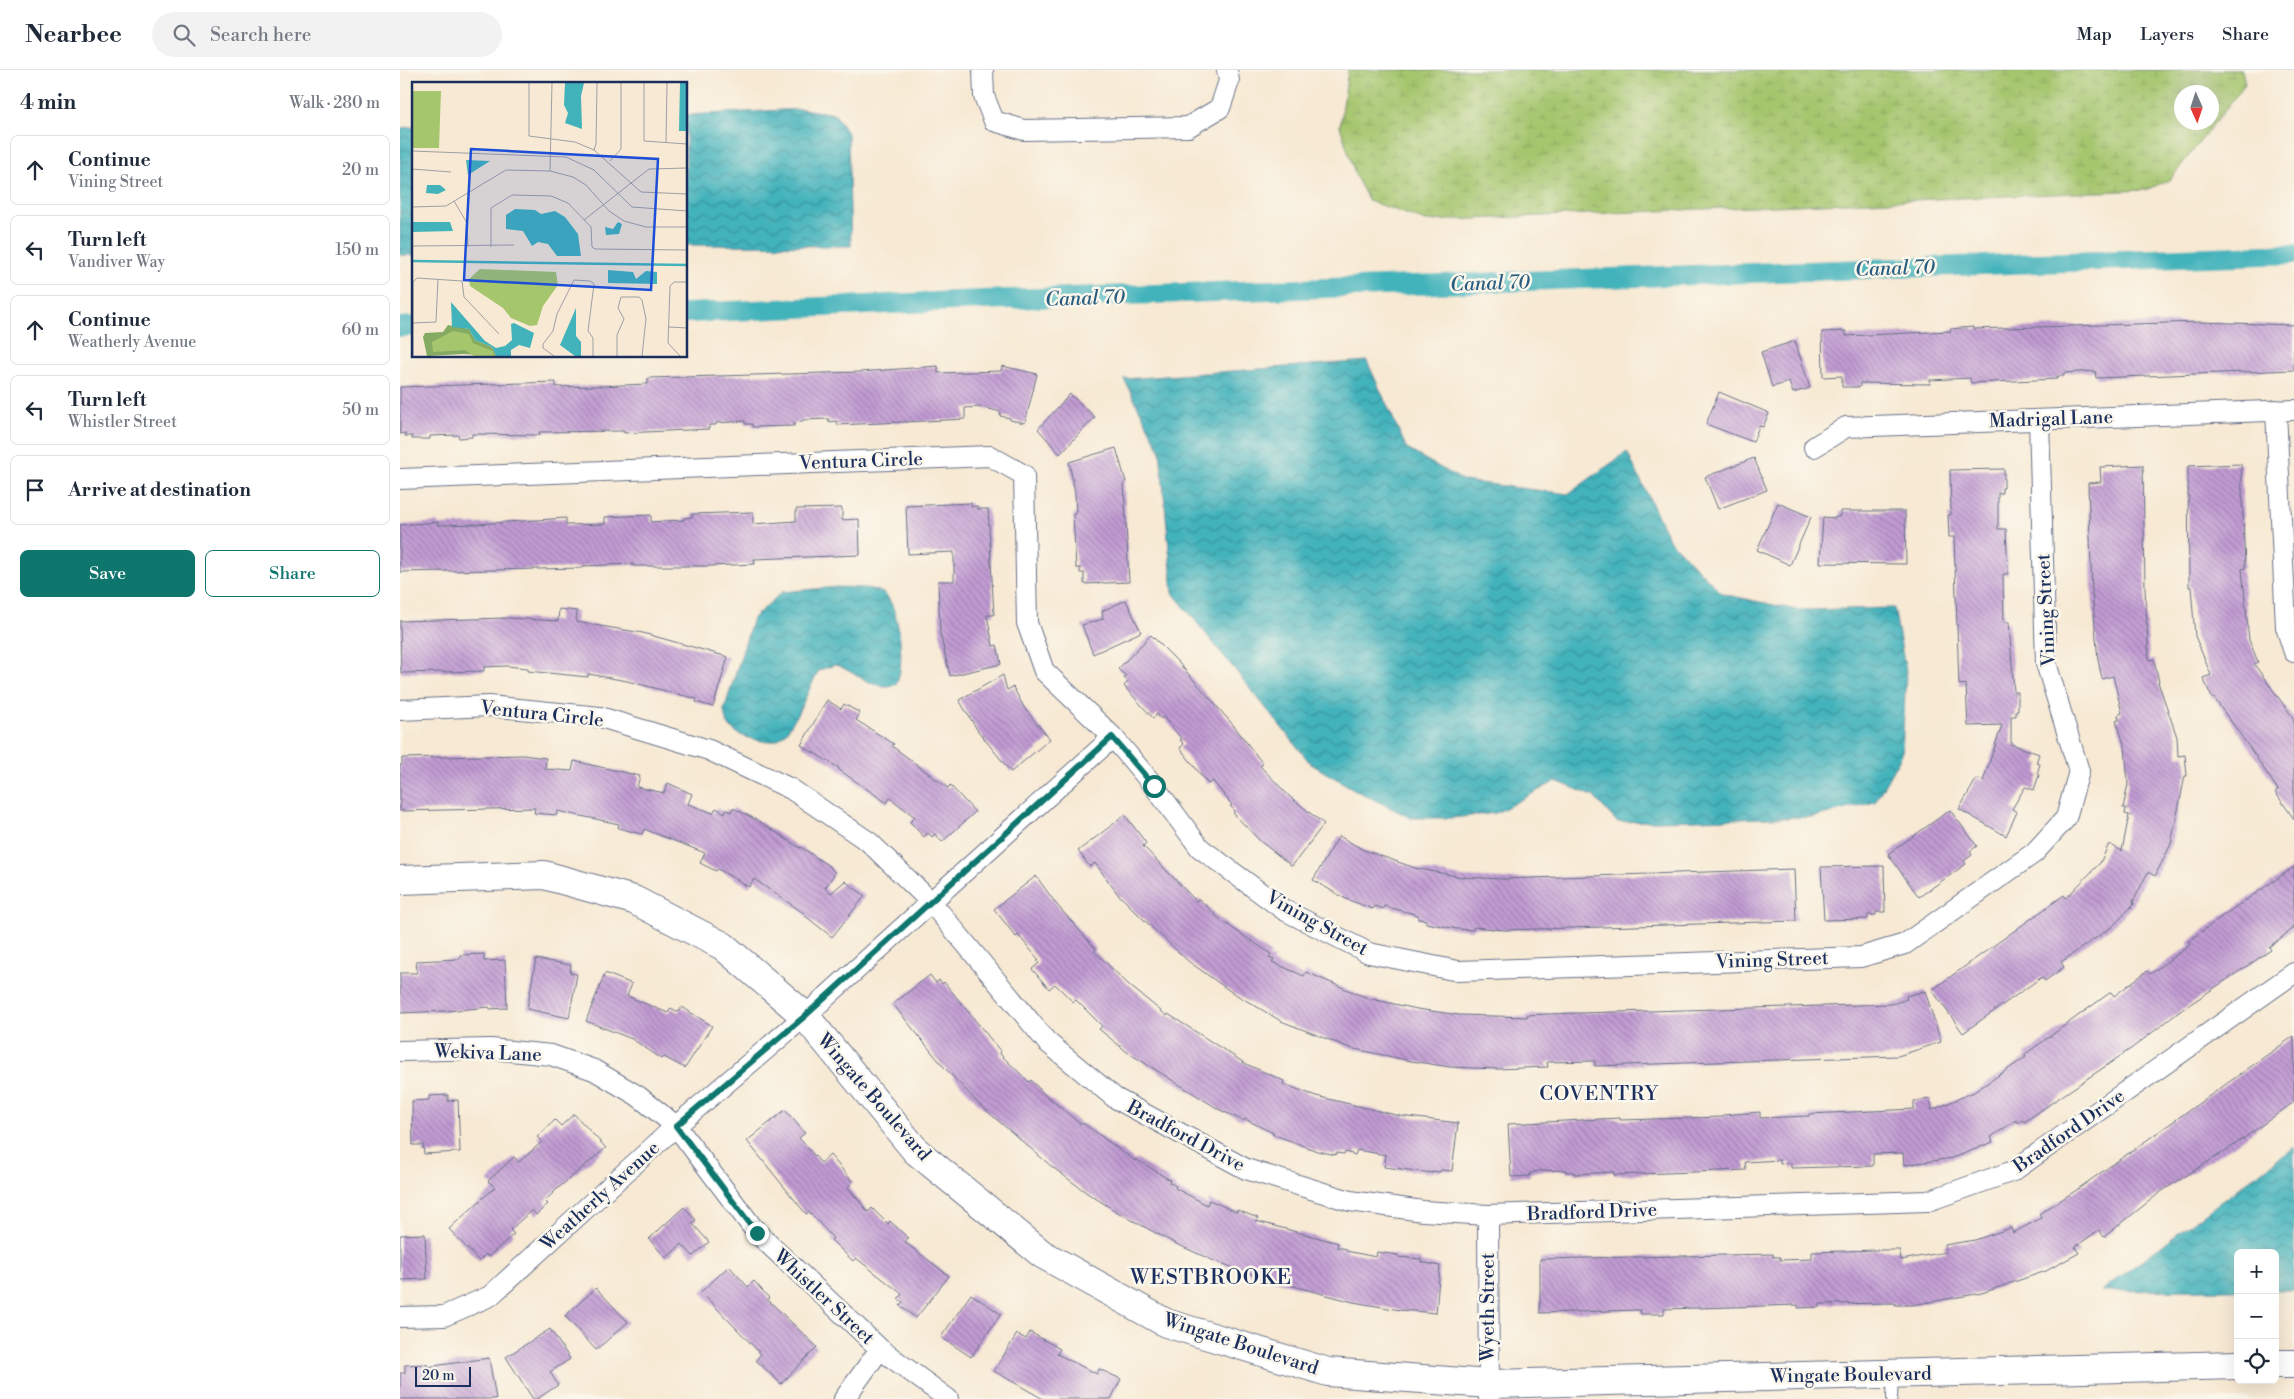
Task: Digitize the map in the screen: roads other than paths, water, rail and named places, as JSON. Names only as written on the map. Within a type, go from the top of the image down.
[{"type":"street","points":[[983,70],[984,96],[994,121],[1024,130],[1188,127],[1220,108],[1229,81],[1227,70]]},
{"type":"street","points":[[2285,410],[2286,627],[2294,652]]},
{"type":"street","name":"Madrigal Lane","points":[[1814,447],[1846,427],[2285,410]]},
{"type":"street","name":"Vining Street","points":[[1112,737],[1154,786],[1200,848],[1284,910],[1369,953],[1458,970],[1861,957],[1905,944],[2034,853],[2066,818],[2079,771],[2046,663],[2038,420]]},
{"type":"street","name":"Ventura Circle","points":[[400,479],[990,456],[1024,476],[1027,623],[1044,670],[1112,737]]},
{"type":"street","name":"Ventura Circle","points":[[400,710],[489,706],[600,717],[709,750],[791,789],[861,837],[931,902]]},
{"type":"street","name":"Weatherly Avenue","points":[[400,1317],[444,1316],[490,1296],[676,1126],[805,1016],[1112,737]]},
{"type":"street","name":"Wingate Boulevard","points":[[400,880],[544,875],[634,900],[723,946],[805,1016],[916,1151],[1042,1254],[1166,1323],[1328,1372],[1489,1391],[1893,1386],[2234,1365]]},
{"type":"street","name":"Bradford Drive","points":[[931,902],[1047,1042],[1115,1098],[1246,1170],[1350,1201],[1423,1211],[1488,1215],[1928,1201],[2014,1171],[2294,973]]},
{"type":"street","name":"Wekiva Lane","points":[[400,1051],[491,1049],[551,1055],[594,1070],[638,1096],[676,1126]]},
{"type":"street","name":"Whistler Street","points":[[676,1126],[757,1233],[880,1349],[948,1399]]},
{"type":"street","name":"Wyeth Street","points":[[1488,1215],[1489,1391]]},
{"type":"street","name":"Whistler Street","points":[[844,1399],[880,1349]]},
{"type":"street","points":[[2279,1364],[2294,1364]]},
{"type":"water","points":[[802,109],[835,114],[848,135],[851,246],[688,245],[688,115]]},
{"type":"water","points":[[412,127],[412,255],[400,255],[400,128]]},
{"type":"water","points":[[1367,361],[1407,449],[1464,481],[1568,494],[1627,452],[1670,541],[1723,594],[1797,610],[1894,608],[1906,672],[1902,754],[1875,802],[1814,817],[1617,822],[1593,796],[1556,781],[1496,813],[1453,818],[1411,818],[1357,791],[1311,764],[1173,593],[1160,450],[1124,379]]},
{"type":"water","points":[[837,587],[873,589],[883,593],[889,599],[894,609],[900,637],[901,665],[896,684],[881,686],[835,665],[819,670],[800,710],[787,731],[780,738],[774,741],[763,741],[735,732],[727,723],[724,710],[753,618],[782,592]]},
{"type":"water","points":[[2294,1147],[2294,1290],[2279,1290],[2279,1249],[2234,1249],[2234,1290],[2101,1291]]},
{"type":"waterway","name":"Canal 70","points":[[688,313],[955,301],[2294,254]]},
{"type":"waterway","name":"Canal 70","points":[[400,327],[412,326]]},
{"type":"district","name":"COVENTRY","points":[[1599,1094]]},
{"type":"district","name":"WESTBROOKE","points":[[1211,1278]]}]
